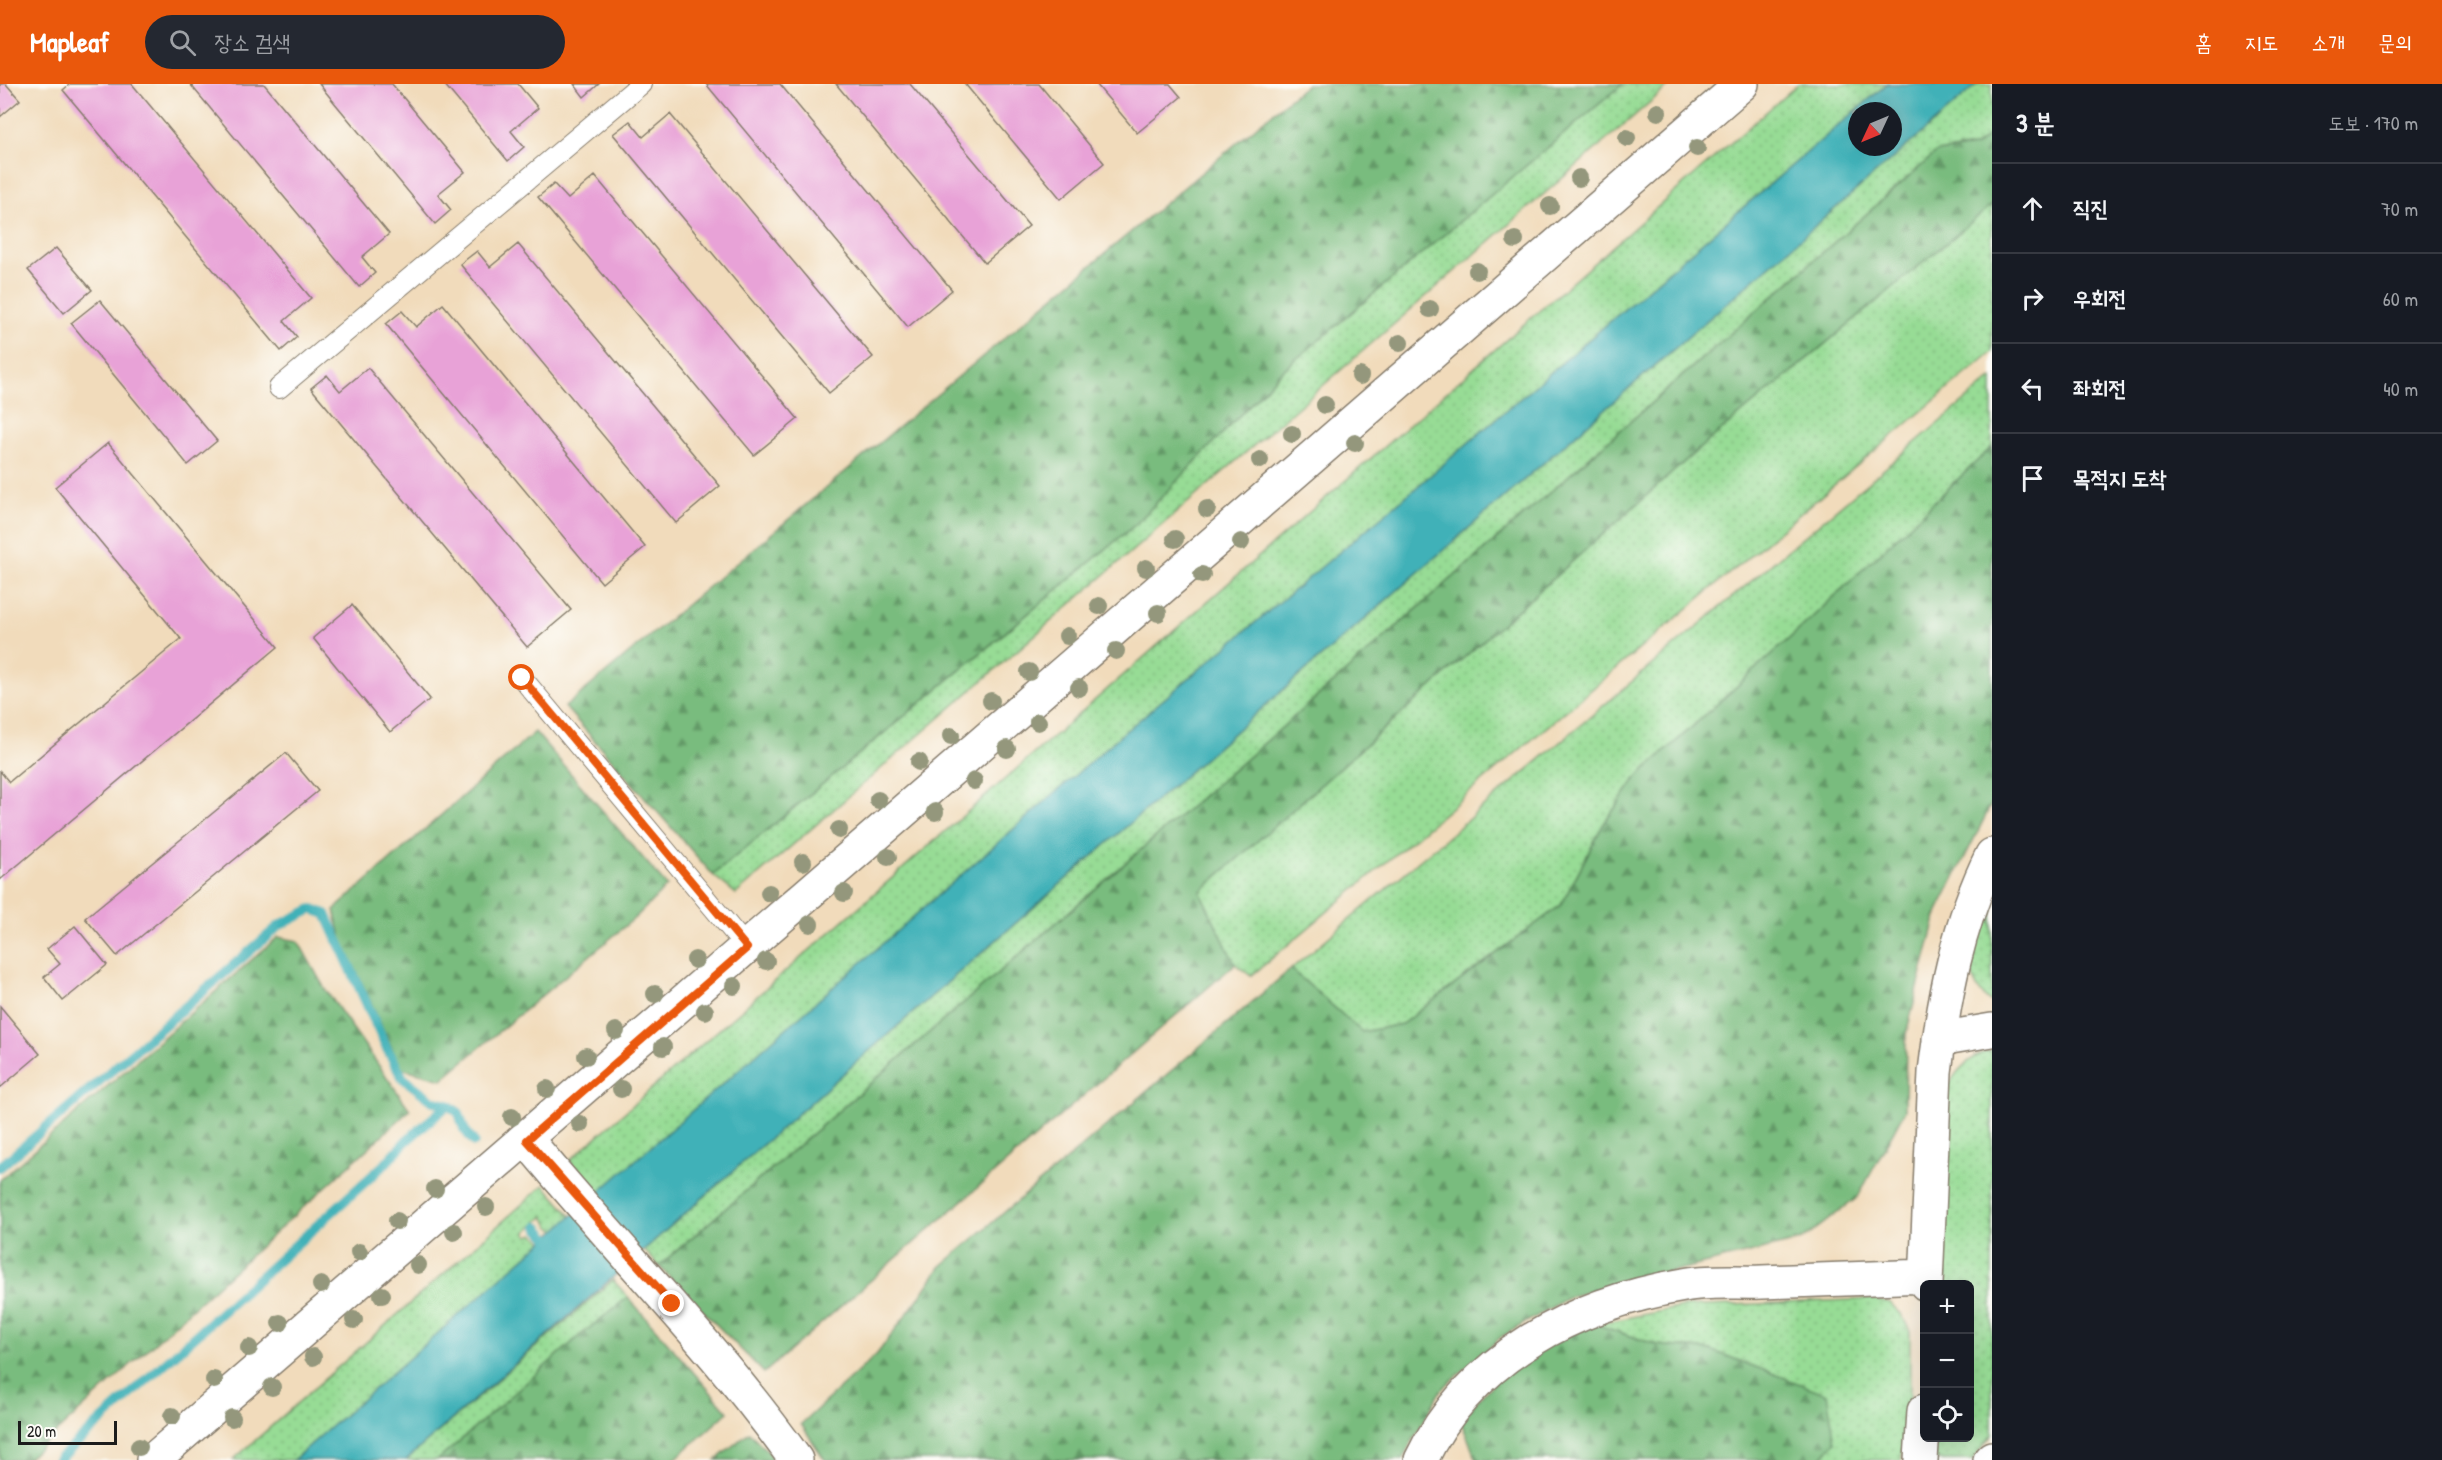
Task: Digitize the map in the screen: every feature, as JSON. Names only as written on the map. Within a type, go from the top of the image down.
[{"type":"street","points":[[153,1460],[527,1140],[1190,561],[1742,84]]},
{"type":"street","points":[[1926,1280],[1935,1072],[1939,1039],[1962,928],[1977,884],[1992,855]]},
{"type":"street","points":[[1939,1039],[1992,1030]]},
{"type":"street","points":[[527,1140],[672,1304],[758,1407],[796,1460]]},
{"type":"street","points":[[1421,1460],[1442,1422],[1483,1377],[1533,1338],[1584,1311],[1685,1284],[1920,1280]]},
{"type":"street","points":[[1921,1460],[1922,1442]]},
{"type":"lane","points":[[279,388],[641,84]]},
{"type":"lane","points":[[522,678],[747,948]]},
{"type":"green space","points":[[1307,84],[1623,84],[1281,372],[1136,524],[713,875],[565,707]]},
{"type":"green space","points":[[1623,84],[1671,84],[736,894],[713,875],[1136,524],[1281,372]]},
{"type":"green space","points":[[1798,84],[1887,84],[1866,102],[1848,102],[1848,117],[1411,492],[1121,735],[598,1194],[569,1161]]},
{"type":"green space","points":[[1978,84],[1992,84],[1992,132],[1975,147],[1937,152],[1269,739],[659,1266],[644,1250],[1895,156],[1902,156],[1902,150]]},
{"type":"green space","points":[[1992,132],[1992,205],[1700,448],[1200,892],[1235,964],[764,1373],[659,1266],[1269,739],[1937,152],[1975,147]]},
{"type":"green space","points":[[1992,205],[1992,352],[1251,976],[1235,964],[1200,892],[1700,448]]},
{"type":"green space","points":[[1992,378],[1992,447],[1802,627],[1636,778],[1603,825],[1561,905],[1402,1024],[1362,1032],[1291,969]]},
{"type":"green space","points":[[1992,447],[1992,803],[1938,911],[1906,1034],[1905,1110],[1858,1197],[1802,1240],[1571,1296],[1501,1337],[1441,1390],[1402,1460],[825,1460],[801,1424],[877,1354],[940,1267],[1291,969],[1362,1032],[1402,1024],[1561,905],[1603,825],[1636,778],[1802,627]]},
{"type":"green space","points":[[535,732],[667,886],[636,917],[442,1079],[401,1068],[342,940],[334,910]]},
{"type":"green space","points":[[1992,883],[1992,1004],[1980,991],[1973,977],[1971,962],[1975,930]]},
{"type":"green space","points":[[278,937],[298,941],[325,989],[410,1110],[26,1460],[0,1460],[0,1180]]},
{"type":"green space","points":[[1992,1050],[1992,1435],[1972,1460],[1932,1460],[1935,1442],[1974,1442],[1974,1280],[1943,1280],[1946,1090],[1964,1065]]},
{"type":"green space","points":[[544,1185],[572,1217],[556,1231],[549,1226],[544,1216],[526,1232],[528,1236],[534,1234],[543,1242],[293,1460],[233,1460]]},
{"type":"green space","points":[[613,1280],[628,1297],[582,1334],[438,1460],[406,1460]]},
{"type":"green space","points":[[628,1297],[728,1412],[674,1460],[438,1460],[582,1334]]},
{"type":"green space","points":[[1872,1299],[1891,1304],[1901,1314],[1910,1331],[1910,1409],[1901,1460],[1819,1460],[1835,1442],[1711,1350],[1657,1345],[1595,1324],[1683,1307]]},
{"type":"green space","points":[[1595,1324],[1657,1345],[1711,1350],[1827,1394],[1835,1442],[1819,1460],[1477,1460],[1460,1420],[1499,1377],[1550,1343]]},
{"type":"green space","points":[[749,1432],[776,1460],[716,1460]]},
{"type":"water","points":[[1887,84],[1978,84],[1902,150],[1902,102],[1866,102]]},
{"type":"water","points":[[1848,117],[1848,156],[1895,156],[869,1051],[406,1460],[293,1460],[1121,735],[1411,492]]},
{"type":"building","points":[[0,84],[6,84],[20,100],[0,117]]},
{"type":"building","points":[[70,84],[132,84],[311,298],[284,321],[297,337],[281,351],[63,90]]},
{"type":"building","points":[[190,84],[264,84],[389,234],[362,257],[375,273],[359,287]]},
{"type":"building","points":[[319,84],[392,84],[465,172],[438,194],[451,210],[435,224]]},
{"type":"building","points":[[444,84],[518,84],[538,108],[511,131],[524,147],[508,161]]},
{"type":"building","points":[[574,84],[599,84],[584,97]]},
{"type":"building","points":[[706,84],[780,84],[952,290],[908,327]]},
{"type":"building","points":[[836,84],[910,84],[1029,226],[985,263]]},
{"type":"building","points":[[965,84],[1039,84],[1104,163],[1061,199]]},
{"type":"building","points":[[1096,84],[1170,84],[1181,97],[1137,133]]},
{"type":"building","points":[[670,114],[873,357],[829,393],[613,134],[630,121],[643,137]]},
{"type":"building","points":[[595,176],[798,419],[754,455],[538,197],[554,184],[568,199]]},
{"type":"building","points":[[518,244],[720,486],[676,523],[460,264],[477,251],[490,267]]},
{"type":"building","points":[[56,248],[92,290],[64,313],[28,270]]},
{"type":"building","points":[[100,300],[217,441],[188,465],[71,323]]},
{"type":"building","points":[[443,304],[645,547],[602,583],[386,324],[402,311],[416,327]]},
{"type":"building","points":[[368,368],[571,610],[527,647],[311,388],[327,375],[340,391]]},
{"type":"building","points":[[108,443],[278,647],[0,880],[0,771],[9,782],[181,639],[55,487]]},
{"type":"building","points":[[352,605],[430,699],[390,732],[313,638]]},
{"type":"building","points":[[286,753],[318,791],[117,956],[85,918]]},
{"type":"building","points":[[75,926],[107,965],[63,1001],[44,977],[60,964],[47,949]]},
{"type":"building","points":[[0,1006],[40,1054],[0,1088]]},
{"type":"waterway","points":[[0,1167],[280,925],[312,909],[326,914],[386,1047],[403,1078],[433,1101],[448,1105],[459,1113],[464,1129],[474,1142]]},
{"type":"waterway","points":[[58,1460],[448,1105]]},
{"type":"waterway","points":[[538,1227],[557,1248]]},
{"type":"route","points":[[522,678],[747,948],[527,1140],[672,1304]]}]
